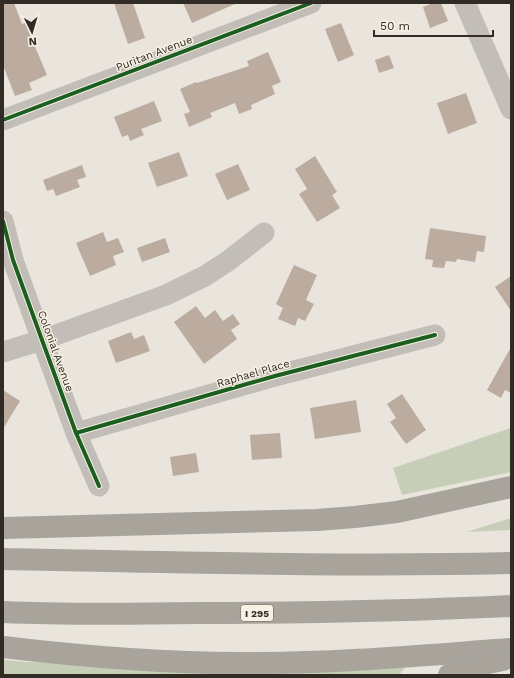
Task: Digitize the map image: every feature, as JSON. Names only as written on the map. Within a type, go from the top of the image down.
[{"type":"highway","points":[[3,528],[347,518],[397,512],[511,487]]},
{"type":"highway","points":[[3,559],[312,564],[511,563]]},
{"type":"highway","name":"I 295","points":[[3,612],[140,614],[308,613],[511,606]]},
{"type":"highway","points":[[3,647],[98,658],[230,663],[340,661],[511,649]]},
{"type":"highway","points":[[449,675],[483,664],[511,659]]},
{"type":"street","name":"Puritan Avenue","points":[[3,120],[311,3]]},
{"type":"street","points":[[465,3],[511,109]]},
{"type":"street","name":"Colonial Avenue","points":[[3,221],[13,260],[76,433],[99,486]]},
{"type":"street","points":[[3,352],[42,340],[166,295],[205,276],[228,261],[264,233]]},
{"type":"street","name":"Raphael Place","points":[[76,433],[275,376],[435,335]]},
{"type":"green space","points":[[511,428],[511,472],[402,495],[393,468]]},
{"type":"green space","points":[[511,518],[511,530],[467,532]]},
{"type":"green space","points":[[3,660],[27,662],[405,668],[399,675],[3,675]]},
{"type":"building","points":[[3,3],[14,3],[22,24],[25,23],[47,75],[29,83],[32,90],[15,96],[3,65]]},
{"type":"building","points":[[114,3],[133,3],[145,38],[128,44]]},
{"type":"building","points":[[183,3],[237,3],[192,23]]},
{"type":"building","points":[[433,3],[441,3],[448,21],[430,28],[423,7]]},
{"type":"building","points":[[341,23],[354,55],[338,62],[325,29]]},
{"type":"building","points":[[268,52],[281,82],[272,86],[275,94],[251,105],[252,109],[239,114],[235,103],[210,113],[212,117],[189,127],[184,114],[190,112],[180,89],[196,82],[197,83],[249,66],[247,61]]},
{"type":"building","points":[[389,55],[394,68],[379,73],[375,60]]},
{"type":"building","points":[[466,93],[477,123],[448,134],[437,103]]},
{"type":"building","points":[[154,101],[162,121],[141,129],[144,135],[130,141],[128,135],[122,137],[114,117]]},
{"type":"building","points":[[179,152],[188,176],[157,187],[148,163]]},
{"type":"building","points":[[315,156],[337,192],[332,195],[340,208],[317,222],[299,194],[307,189],[295,169]]},
{"type":"building","points":[[238,164],[250,190],[227,200],[215,174]]},
{"type":"building","points":[[82,165],[86,177],[77,180],[80,187],[56,196],[53,189],[47,191],[43,180]]},
{"type":"building","points":[[430,228],[486,236],[484,252],[477,251],[475,262],[457,259],[456,262],[446,261],[444,268],[432,267],[433,260],[425,259]]},
{"type":"building","points":[[103,232],[107,242],[118,238],[124,252],[113,256],[116,265],[90,276],[76,243]]},
{"type":"building","points":[[165,238],[170,252],[142,262],[137,248]]},
{"type":"building","points":[[294,265],[317,275],[306,300],[314,304],[305,321],[298,318],[295,326],[278,319],[283,308],[276,304]]},
{"type":"building","points":[[511,276],[511,311],[495,287]]},
{"type":"building","points":[[196,306],[205,318],[215,310],[223,321],[233,314],[240,324],[231,330],[237,339],[204,364],[174,322]]},
{"type":"building","points":[[131,332],[134,339],[144,335],[150,351],[116,363],[108,341]]},
{"type":"building","points":[[511,347],[511,393],[505,390],[501,398],[487,390]]},
{"type":"building","points":[[3,390],[20,401],[3,429]]},
{"type":"building","points":[[402,394],[426,430],[406,444],[390,422],[396,418],[387,404]]},
{"type":"building","points":[[356,400],[361,432],[315,439],[310,408]]},
{"type":"building","points":[[280,433],[282,458],[252,460],[250,435]]},
{"type":"building","points":[[196,453],[199,472],[173,476],[170,457]]},
{"type":"cycle path","points":[[3,120],[311,3]]},
{"type":"cycle path","points":[[3,221],[13,260],[76,433],[99,486]]},
{"type":"cycle path","points":[[76,433],[275,376],[435,335]]}]
